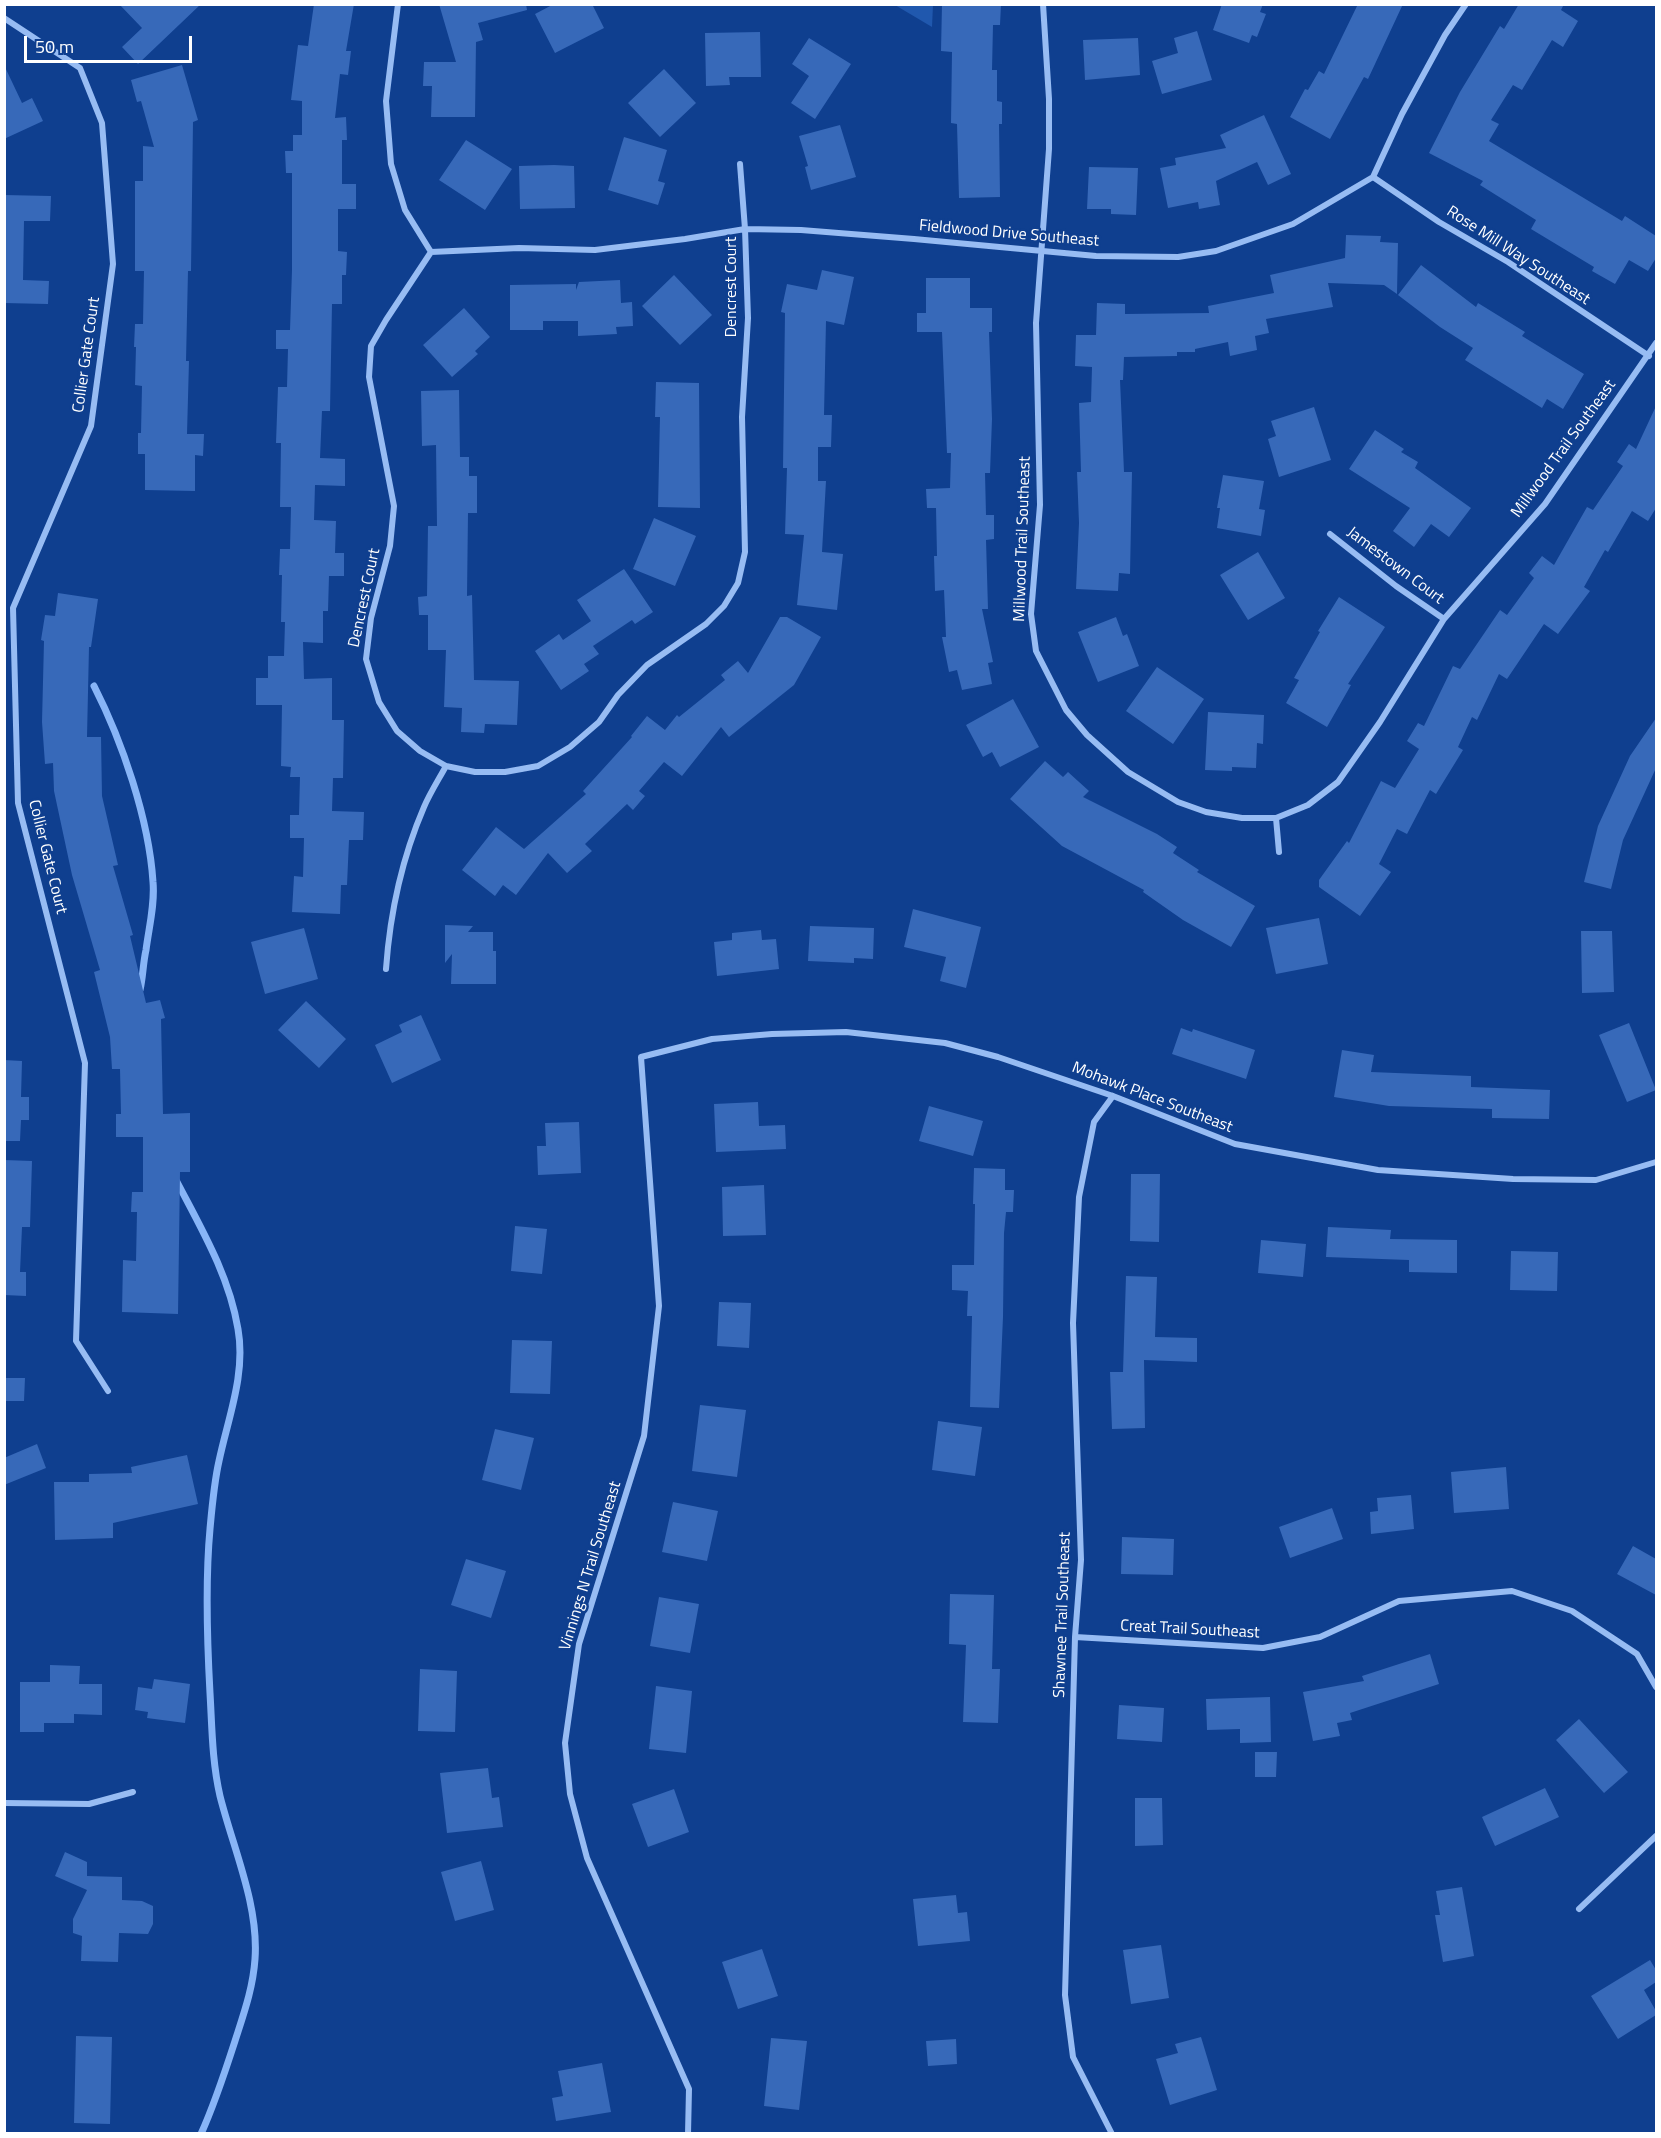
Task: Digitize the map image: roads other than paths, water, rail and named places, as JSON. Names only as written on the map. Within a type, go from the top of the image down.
[{"type":"street","points":[[398,4],[387,101],[392,164],[405,210],[431,252]]},
{"type":"street","name":"Millwood Trail Southeast","points":[[1043,4],[1049,99],[1049,149],[1036,323],[1040,505],[1031,614],[1036,651],[1066,710],[1087,735],[1128,772],[1178,802],[1206,812],[1242,818],[1276,818],[1308,805],[1338,782],[1380,723],[1444,619],[1545,504],[1656,343]]},
{"type":"street","points":[[1373,177],[1402,114],[1445,35],[1466,4]]},
{"type":"street","name":"Collier Gate Court","points":[[4,18],[80,68],[102,123],[113,264],[91,426],[13,608],[18,803],[85,1063],[76,1341],[108,1391]]},
{"type":"street","name":"Dencrest Court","points":[[431,252],[371,346],[369,377],[394,506],[390,546],[371,618],[366,659],[379,702],[397,731],[420,751],[446,766],[474,772],[505,772],[538,766],[570,747],[598,723],[618,695],[646,665],[706,624],[724,606],[738,584],[746,552],[742,417],[748,318],[746,229],[740,164]]},
{"type":"street","name":"Fieldwood Drive Southeast","points":[[431,252],[519,248],[595,250],[746,229],[824,232],[1096,256],[1178,257],[1216,251],[1293,224],[1373,177]]},
{"type":"street","name":"Rose Mill Way Southeast","points":[[1373,177],[1439,222],[1508,262],[1649,356]]},
{"type":"street","name":"Jamestown Court","points":[[1330,534],[1396,586],[1444,619]]},
{"type":"street","points":[[386,969],[389,926],[410,841],[425,805],[446,766]]},
{"type":"street","points":[[1276,818],[1279,852]]},
{"type":"street","name":"Mohawk Place Southeast","points":[[641,1057],[712,1040],[772,1034],[846,1032],[945,1043],[998,1057],[1113,1096],[1235,1144],[1378,1170],[1513,1179],[1596,1180],[1656,1162]]},
{"type":"street","name":"Vinnings N Trail Southeast","points":[[641,1057],[659,1306],[644,1436],[579,1644],[565,1743],[570,1794],[587,1858],[689,2089],[688,2133]]},
{"type":"street","name":"Shawnee Trail Southeast","points":[[1112,2133],[1073,2057],[1065,1995],[1075,1637],[1081,1560],[1073,1323],[1079,1197],[1094,1122],[1113,1096]]},
{"type":"street","name":"Creat Trail Southeast","points":[[1075,1637],[1263,1648],[1320,1637],[1399,1601],[1512,1591],[1572,1611],[1637,1654],[1656,1687]]},
{"type":"street","points":[[4,1803],[88,1804],[133,1792]]},
{"type":"street","points":[[1579,1910],[1656,1836]]},
{"type":"waterway","points":[[94,686],[124,756],[140,807],[150,858],[153,899],[140,990]]},
{"type":"waterway","points":[[176,1180],[221,1271],[234,1309],[240,1346],[235,1396],[213,1495],[207,1570],[207,1632],[215,1770],[220,1796],[249,1897],[253,1918],[255,1959],[245,2010],[201,2134]]}]
